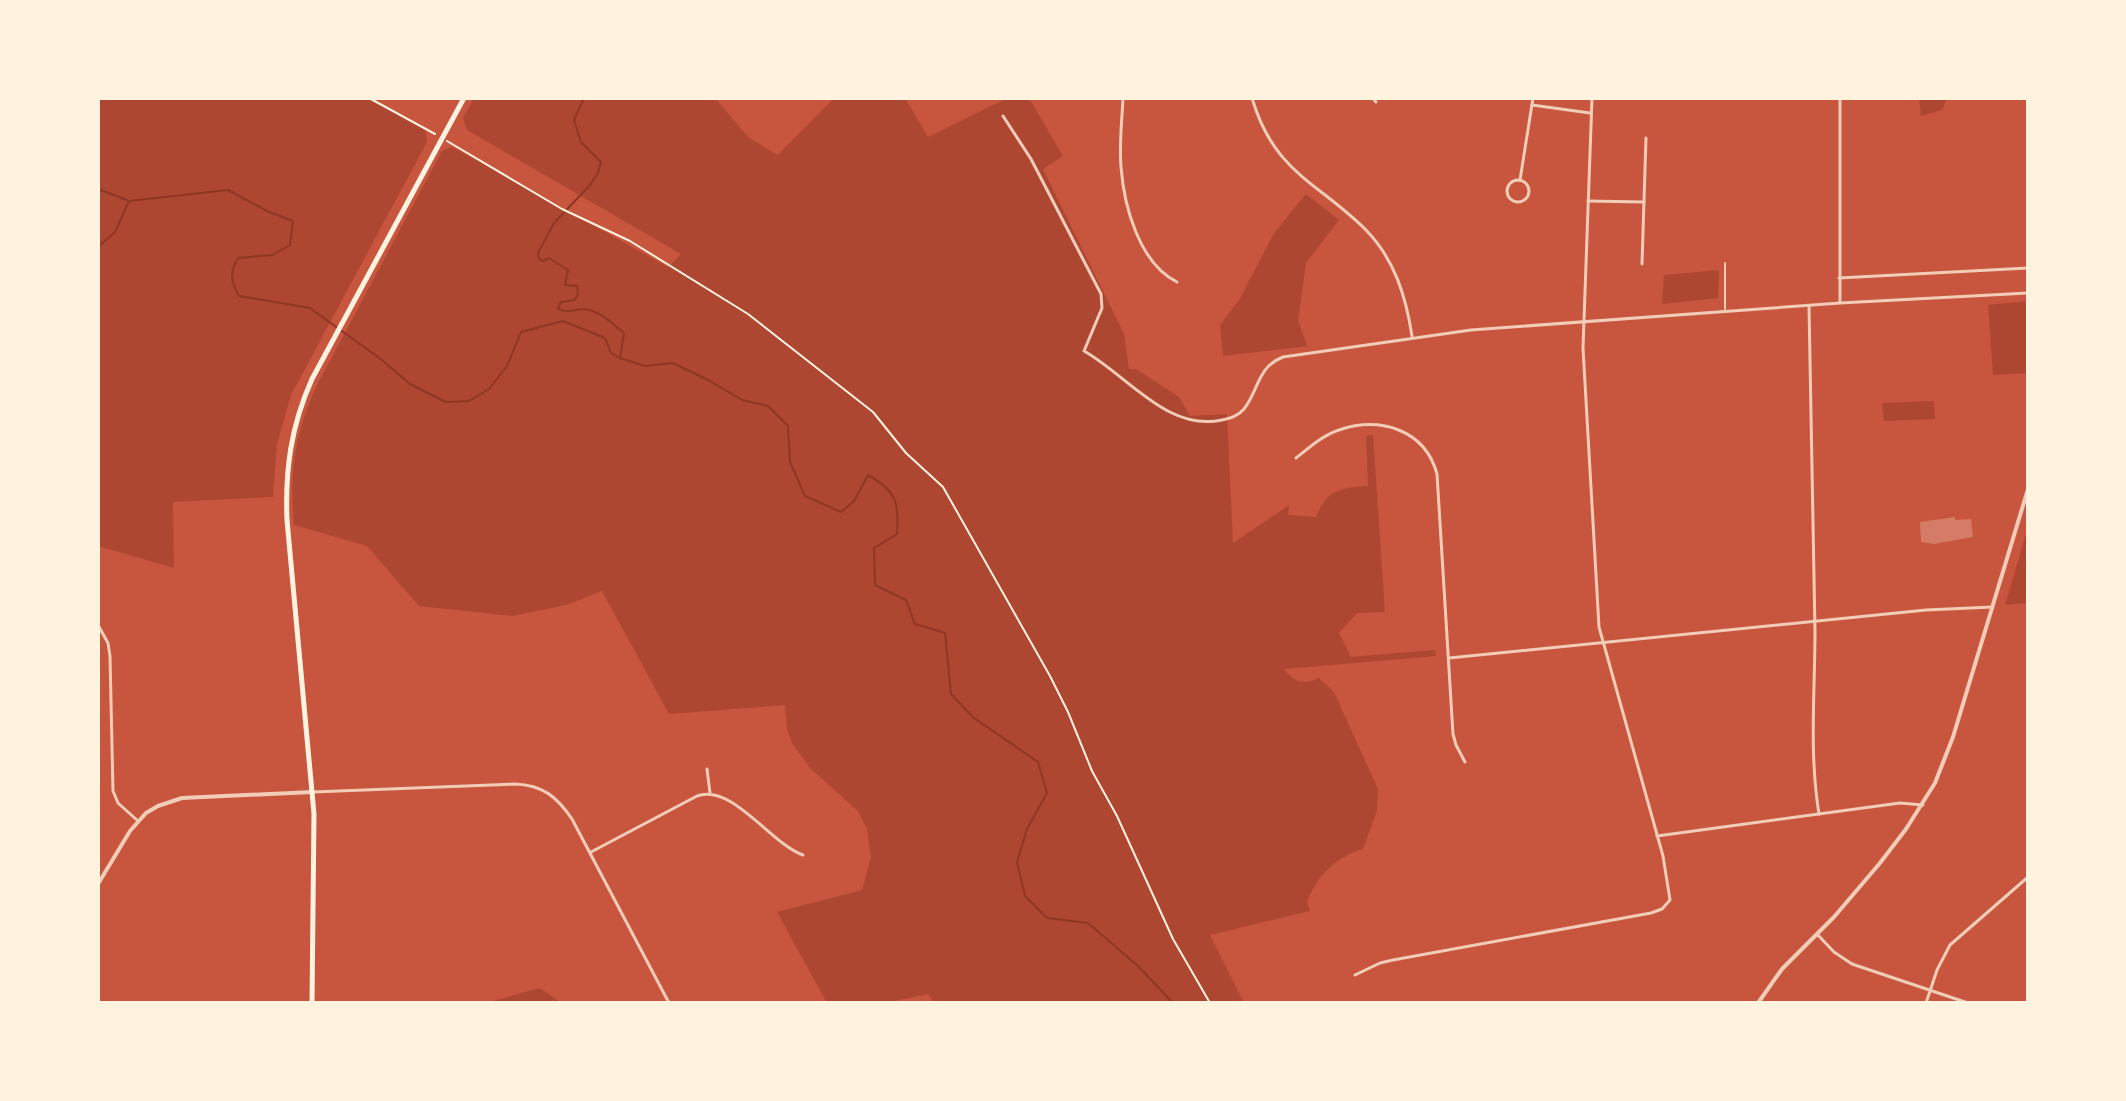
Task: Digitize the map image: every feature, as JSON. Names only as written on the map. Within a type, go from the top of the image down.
[{"type":"main road","points":[[312,1003],[313,792],[291,566],[286,487],[288,456],[295,421],[330,346],[464,98]]},
{"type":"street","points":[[1123,98],[1121,165],[1128,206],[1142,244],[1154,264],[1177,282]]},
{"type":"street","points":[[1252,98],[1268,136],[1286,162],[1366,230],[1387,257],[1402,289],[1412,337]]},
{"type":"street","points":[[1520,180],[1533,98]]},
{"type":"street","points":[[1355,975],[1393,960],[1651,913],[1667,905],[1671,894],[1599,627],[1583,322],[1592,98]]},
{"type":"street","points":[[1840,98],[1840,303]]},
{"type":"street","points":[[1532,105],[1590,113]]},
{"type":"street","points":[[1003,116],[1031,159],[1101,294],[1102,308],[1084,351],[1175,416],[1189,420],[1216,422],[1238,415],[1249,401],[1265,368],[1283,357],[1412,337],[1840,303],[2028,293]]},
{"type":"street","points":[[1642,264],[1646,138]]},
{"type":"street","points":[[1520,180],[1528,185],[1527,198],[1520,202],[1508,197],[1509,184],[1520,180]]},
{"type":"street","points":[[1588,201],[1644,202]]},
{"type":"street","points":[[1839,278],[2028,268]]},
{"type":"street","points":[[1809,306],[1814,621],[1812,725],[1819,814]]},
{"type":"street","points":[[1296,458],[1339,430],[1374,426],[1387,426],[1408,433],[1429,454],[1437,474],[1453,734],[1465,762]]},
{"type":"street","points":[[1758,1003],[1782,969],[1880,863],[1923,805],[1949,750],[2028,489]]},
{"type":"street","points":[[1449,658],[1938,609],[1992,607]]},
{"type":"street","points":[[98,625],[108,643],[110,656],[113,791],[118,803],[138,821]]},
{"type":"street","points":[[707,769],[710,793]]},
{"type":"street","points":[[98,884],[138,821],[158,806],[182,798],[473,784],[535,786],[561,803],[591,852],[669,1003]]},
{"type":"street","points":[[591,852],[697,796],[710,793],[730,801],[788,848],[803,855]]},
{"type":"street","points":[[1657,836],[1900,803],[1923,805]]},
{"type":"street","points":[[1926,1003],[1943,956],[1959,935],[2028,877]]},
{"type":"street","points":[[1667,905],[1674,910]]},
{"type":"street","points":[[1817,934],[1834,952],[1852,964],[1968,1003]]},
{"type":"lane","points":[[1725,263],[1725,312]]},
{"type":"path","points":[[369,98],[562,209],[630,241],[748,314],[873,412],[913,461],[943,487],[1055,686],[1146,884],[1210,1003]]},
{"type":"shaded area","points":[[98,98],[369,98],[425,129],[427,142],[291,395],[277,444],[273,497],[173,502],[174,568],[98,546]]},
{"type":"shaded area","points":[[474,98],[715,98],[748,137],[778,155],[834,98],[905,98],[928,137],[1007,98],[1029,98],[1063,156],[1043,169],[1124,334],[1129,369],[1136,369],[1179,397],[1190,416],[1227,414],[1233,543],[1289,505],[1288,515],[1316,517],[1330,495],[1368,486],[1366,436],[1373,435],[1385,612],[1357,613],[1339,633],[1351,657],[1435,650],[1436,656],[1284,669],[1300,681],[1319,678],[1334,692],[1378,789],[1377,811],[1363,849],[1336,862],[1316,884],[1307,902],[1310,911],[1210,935],[1244,1003],[934,1003],[928,994],[886,1003],[827,1003],[777,912],[862,890],[871,857],[867,829],[858,811],[810,768],[792,743],[785,705],[669,714],[602,591],[566,605],[512,616],[419,606],[367,546],[294,525],[293,469],[309,403],[442,151],[451,147],[456,149],[668,267],[681,254],[467,130],[463,118]]},
{"type":"shaded area","points":[[1919,98],[1947,98],[1942,110],[1921,116]]},
{"type":"shaded area","points":[[1306,194],[1339,220],[1306,263],[1298,320],[1307,346],[1223,356],[1220,325],[1239,300],[1274,233]]},
{"type":"shaded area","points":[[1719,270],[1718,298],[1662,304],[1664,275]]},
{"type":"shaded area","points":[[2028,301],[2028,373],[1993,375],[1988,305]]},
{"type":"shaded area","points":[[1934,401],[1935,419],[1884,421],[1882,403]]},
{"type":"shaded area","points":[[2028,527],[2028,603],[2005,605]]},
{"type":"shaded area","points":[[540,988],[561,1003],[489,1003],[493,1001]]},
{"type":"building","points":[[1955,517],[1955,520],[1971,519],[1973,537],[1934,544],[1921,542],[1920,522]]},
{"type":"waterway","points":[[584,98],[574,120],[581,142],[601,162],[598,173],[554,223],[538,253],[539,259],[549,258],[568,270],[565,285],[577,286],[575,300],[561,302],[558,309],[590,310],[624,333],[620,358]]},
{"type":"waterway","points":[[98,189],[127,200]]},
{"type":"waterway","points":[[98,247],[115,232],[129,201],[228,190],[293,221],[290,245],[272,255],[238,258],[232,277],[239,296],[310,308],[410,384],[446,402],[469,401],[489,389],[507,366],[521,332],[563,321],[605,338],[611,353],[620,358],[645,366],[673,363],[742,400],[768,406],[788,426],[790,462],[805,496],[841,512],[854,501],[868,475],[878,481],[894,499],[898,523],[897,534],[874,548],[875,585],[906,600],[915,624],[945,633],[951,694],[974,718],[1038,762],[1047,793],[1027,829],[1017,862],[1025,896],[1047,918],[1088,923],[1138,966],[1173,1003]]}]
